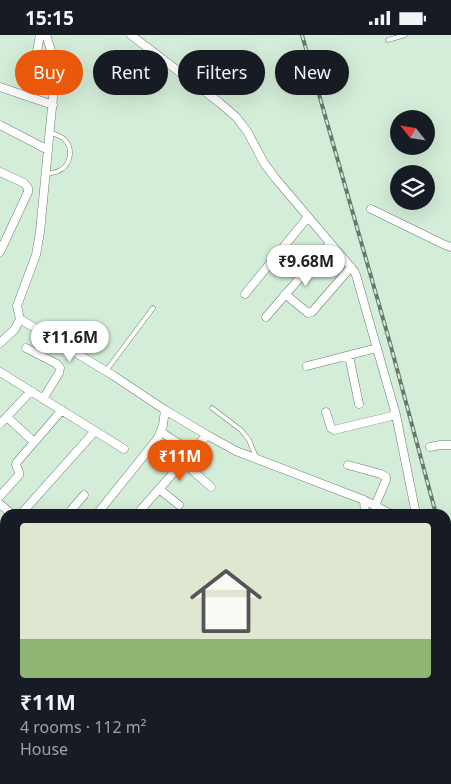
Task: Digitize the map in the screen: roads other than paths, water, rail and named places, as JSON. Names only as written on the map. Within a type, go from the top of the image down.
[{"type":"street","points":[[37,50],[40,35]]},
{"type":"street","points":[[0,343],[15,329],[20,319],[17,306],[36,255],[55,76],[54,63],[46,35]]},
{"type":"street","points":[[131,35],[236,117],[247,131],[264,163],[276,179],[356,275],[396,415],[415,509]]},
{"type":"street","points":[[0,87],[53,105]]},
{"type":"street","points":[[0,125],[48,150]]},
{"type":"street","points":[[0,172],[27,185],[28,192],[0,252]]},
{"type":"street","points":[[371,209],[451,247]]},
{"type":"street","points":[[245,294],[308,217]]},
{"type":"street","points":[[266,317],[330,243]]},
{"type":"street","points":[[285,294],[308,313],[312,312],[351,267]]},
{"type":"street","points":[[20,319],[207,435],[242,453],[364,500],[382,509]]},
{"type":"street","points":[[26,348],[57,364],[60,368],[59,373],[43,399]]},
{"type":"street","points":[[307,366],[376,348]]},
{"type":"street","points":[[349,356],[358,404]]},
{"type":"street","points":[[0,372],[124,449]]},
{"type":"street","points":[[0,424],[31,391]]},
{"type":"street","points":[[0,496],[19,475],[17,462],[62,410]]},
{"type":"street","points":[[101,509],[158,438],[165,410]]},
{"type":"street","points":[[326,412],[329,425],[334,430],[396,415]]},
{"type":"street","points":[[6,417],[34,442]]},
{"type":"street","points":[[25,509],[95,431]]},
{"type":"street","points":[[161,432],[192,452]]},
{"type":"street","points":[[141,509],[207,435]]},
{"type":"street","points":[[430,447],[451,445]]},
{"type":"street","points":[[183,462],[211,487]]},
{"type":"street","points":[[348,465],[386,477],[376,506]]},
{"type":"street","points":[[159,489],[179,505]]},
{"type":"street","points":[[72,509],[84,495]]},
{"type":"street","points":[[364,500],[365,509]]},
{"type":"lane","points":[[388,40],[405,35]]},
{"type":"lane","points":[[46,174],[57,172],[64,168],[69,160],[70,150],[66,141],[60,136],[50,133]]},
{"type":"lane","points":[[106,371],[153,308]]},
{"type":"lane","points":[[212,409],[241,430],[249,440],[256,457]]},
{"type":"railway","points":[[302,35],[390,343],[435,509]]}]
